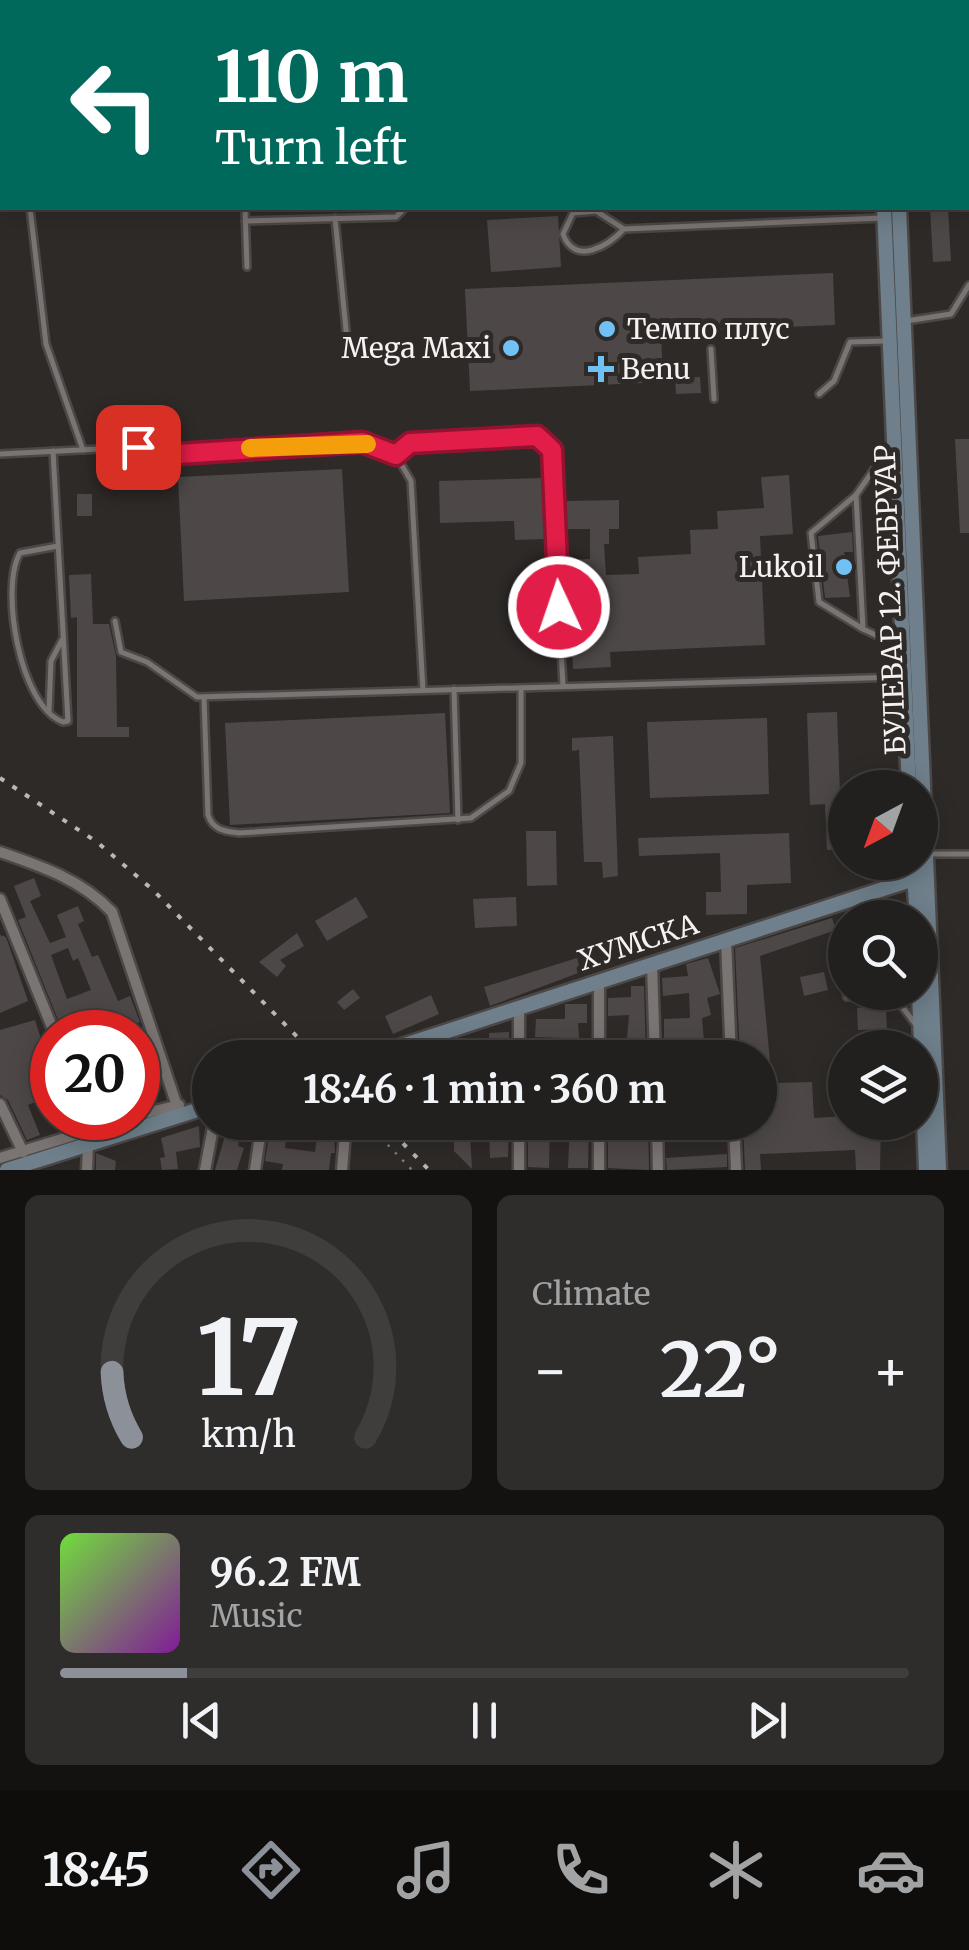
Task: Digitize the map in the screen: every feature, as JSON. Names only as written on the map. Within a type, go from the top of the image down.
[{"type":"main road","name":"БУЛЕВАР 12. ФЕБРУАР","points":[[899,210],[903,321],[897,340],[895,440],[908,770]]},
{"type":"main road","name":"БУЛЕВАР 12. ФЕБРУАР","points":[[884,212],[897,340],[915,770]]},
{"type":"main road","name":"ХУМСКА","points":[[420,1040],[911,880]]},
{"type":"main road","name":"БУЛЕВАР 12. ФЕБРУАР","points":[[920,880],[940,1170]]},
{"type":"main road","points":[[6,1170],[192,1112]]},
{"type":"main road","points":[[925,1140],[926,1170]]},
{"type":"street","points":[[0,852],[50,870],[96,895],[112,912],[176,1103],[192,1112]]},
{"type":"street","points":[[0,899],[45,1010]]},
{"type":"street","points":[[726,940],[730,1040]]},
{"type":"street","points":[[652,964],[654,1040]]},
{"type":"street","points":[[599,980],[599,1040]]},
{"type":"street","points":[[519,1007],[519,1040]]},
{"type":"street","points":[[160,1108],[176,1103]]},
{"type":"street","points":[[0,1104],[22,1152]]},
{"type":"street","points":[[0,1158],[51,1140]]},
{"type":"street","points":[[205,1170],[211,1140]]},
{"type":"street","points":[[255,1170],[259,1140]]},
{"type":"street","points":[[342,1170],[344,1140]]},
{"type":"street","points":[[519,1140],[519,1170]]},
{"type":"street","points":[[599,1140],[600,1170]]},
{"type":"street","points":[[657,1140],[658,1170]]},
{"type":"street","points":[[735,1140],[736,1170]]},
{"type":"street","points":[[87,1170],[88,1145]]},
{"type":"lane","points":[[30,210],[46,344],[83,450]]},
{"type":"lane","points":[[244,210],[247,268]]},
{"type":"lane","points":[[245,221],[396,217],[403,210]]},
{"type":"lane","points":[[624,229],[608,246],[580,251],[569,245],[563,234],[573,213],[596,211],[624,229],[884,212]]},
{"type":"lane","points":[[335,218],[347,340]]},
{"type":"lane","points":[[903,321],[952,314],[969,285]]},
{"type":"lane","points":[[819,394],[834,380],[850,342],[897,340]]},
{"type":"lane","points":[[711,349],[714,399]]},
{"type":"lane","points":[[396,455],[410,443],[454,439],[532,435],[549,444],[562,686]]},
{"type":"lane","points":[[895,440],[856,495],[811,533],[812,557],[819,602],[904,648]]},
{"type":"lane","points":[[0,454],[138,447],[178,454],[362,442],[396,455],[411,481],[423,690]]},
{"type":"lane","points":[[53,452],[68,721],[58,722],[20,670],[12,584],[20,553],[58,546]]},
{"type":"lane","points":[[856,495],[863,629]]},
{"type":"lane","points":[[115,621],[121,652],[147,662],[181,689],[204,698],[904,678]]},
{"type":"lane","points":[[49,714],[51,661],[64,638]]},
{"type":"lane","points":[[204,698],[208,815],[221,830],[239,834],[458,820],[491,806],[509,790],[522,762],[521,687]]},
{"type":"lane","points":[[454,689],[458,820]]},
{"type":"lane","points":[[938,856],[969,854]]},
{"type":"lane","points":[[902,1010],[918,1030]]},
{"type":"lane","points":[[445,1032],[445,1040]]},
{"type":"path","points":[[383,1140],[412,1170]]},
{"type":"building","points":[[930,210],[948,210],[951,261],[933,262]]},
{"type":"building","points":[[558,216],[561,267],[491,272],[487,220]]},
{"type":"building","name":"Темпо плус","points":[[833,273],[835,325],[661,332],[663,382],[470,391],[465,289]]},
{"type":"building","points":[[700,377],[701,393],[676,394],[675,378]]},
{"type":"building","points":[[955,439],[969,439],[969,533],[960,533]]},
{"type":"building","points":[[342,469],[349,592],[184,601],[178,477]]},
{"type":"building","points":[[789,475],[793,534],[760,536],[765,645],[610,652],[611,667],[573,669],[567,560],[590,559],[590,529],[567,529],[567,501],[619,500],[619,529],[609,529],[609,544],[604,544],[606,575],[639,574],[638,557],[691,554],[690,530],[718,529],[717,511],[764,508],[761,477]]},
{"type":"building","points":[[543,478],[545,539],[515,540],[514,521],[440,523],[439,481]]},
{"type":"building","points":[[77,494],[92,494],[92,516],[77,516]]},
{"type":"building","points":[[852,532],[853,552],[844,552],[850,597],[825,598],[818,536]]},
{"type":"building","points":[[91,574],[93,624],[109,624],[116,656],[117,727],[129,727],[129,737],[77,737],[77,617],[71,618],[69,575]]},
{"type":"building","points":[[837,712],[839,770],[828,770],[828,850],[825,804],[810,805],[807,713]]},
{"type":"building","points":[[445,713],[450,813],[230,825],[225,723]]},
{"type":"building","points":[[767,718],[769,794],[650,798],[647,722]]},
{"type":"building","points":[[613,736],[618,876],[603,878],[602,862],[584,862],[579,750],[572,751],[572,738]]},
{"type":"building","points":[[526,831],[556,831],[557,885],[527,886]]},
{"type":"building","points":[[789,833],[791,883],[747,885],[747,914],[706,915],[706,892],[721,892],[720,853],[639,856],[638,838]]},
{"type":"building","points":[[34,878],[41,896],[30,901],[50,943],[66,937],[57,915],[78,906],[84,921],[78,924],[92,957],[98,955],[118,1001],[130,996],[135,1010],[54,1010],[18,920],[26,917],[14,886]],"holes":[[[68,948],[73,961],[78,958],[91,990],[67,999],[51,955]]]},
{"type":"building","points":[[356,897],[368,917],[327,941],[315,921]]},
{"type":"building","points":[[516,897],[517,926],[475,928],[473,899]]},
{"type":"building","points":[[828,919],[828,933],[760,956],[768,1040],[739,1040],[735,948]]},
{"type":"building","points":[[297,933],[304,946],[280,960],[286,966],[277,977],[259,962]]},
{"type":"building","points":[[0,935],[6,937],[28,1001],[0,1013]]},
{"type":"building","points":[[577,958],[581,972],[490,1006],[484,987]]},
{"type":"building","points":[[708,958],[720,994],[707,998],[711,1015],[702,1018],[704,1040],[664,1040],[664,1019],[690,1018],[689,993],[663,996],[662,978],[688,976],[686,964]]},
{"type":"building","points":[[824,972],[828,990],[804,996],[800,977]]},
{"type":"building","points":[[631,986],[644,986],[646,1040],[608,1040],[627,1038],[629,1015],[608,1016],[608,998],[631,997]]},
{"type":"building","points":[[353,989],[360,998],[344,1010],[337,1002]]},
{"type":"building","points":[[431,995],[439,1014],[393,1034],[385,1016]]},
{"type":"building","points":[[565,1004],[587,1004],[587,1023],[578,1023],[579,1040],[535,1037],[536,1019],[565,1019]]},
{"type":"building","points":[[857,1010],[886,1010],[887,1029],[858,1030]]},
{"type":"building","points":[[30,1021],[27,1140],[8,1100],[0,1095],[0,1030]]},
{"type":"building","points":[[509,1032],[509,1040],[489,1040],[489,1033]]},
{"type":"building","points":[[812,1082],[814,1118],[828,1117],[828,1140],[881,1140],[880,1170],[856,1170],[855,1150],[760,1154],[761,1170],[745,1170],[744,1140],[777,1140],[777,1083]]},
{"type":"building","points":[[192,1128],[192,1140],[200,1140],[200,1147],[176,1152],[178,1169],[162,1170],[160,1158],[165,1157],[161,1138]]},
{"type":"building","points":[[224,1140],[239,1140],[238,1146],[244,1148],[237,1170],[215,1170]]},
{"type":"building","points":[[268,1140],[286,1140],[285,1148],[315,1152],[317,1140],[334,1140],[329,1170],[282,1170],[283,1164],[265,1161]]},
{"type":"building","points":[[454,1140],[470,1140],[472,1169],[454,1151]]},
{"type":"building","points":[[490,1140],[508,1140],[508,1157],[490,1158]]},
{"type":"building","points":[[528,1140],[550,1140],[549,1168],[528,1167]]},
{"type":"building","points":[[569,1140],[589,1140],[588,1168],[568,1168]]},
{"type":"building","points":[[608,1140],[648,1140],[649,1170],[608,1168]]},
{"type":"building","points":[[96,1153],[116,1161],[115,1170],[96,1170]]},
{"type":"building","points":[[727,1154],[727,1167],[667,1170],[666,1158]]},
{"type":"railway","points":[[0,778],[97,842],[153,890],[300,1040]]},
{"type":"railway","points":[[400,1140],[429,1170]]},
{"type":"slow traffic","points":[[250,448],[367,444]]},
{"type":"place","name":"Темпо плус","points":[[607,329]]},
{"type":"place","name":"Mega Maxi","points":[[511,348]]},
{"type":"place","name":"Benu","points":[[601,369]]},
{"type":"place","name":"Lukoil","points":[[844,567]]},
{"type":"route","points":[[138,447],[178,454],[362,442],[396,455],[410,443],[537,436],[552,450],[559,607]]}]
